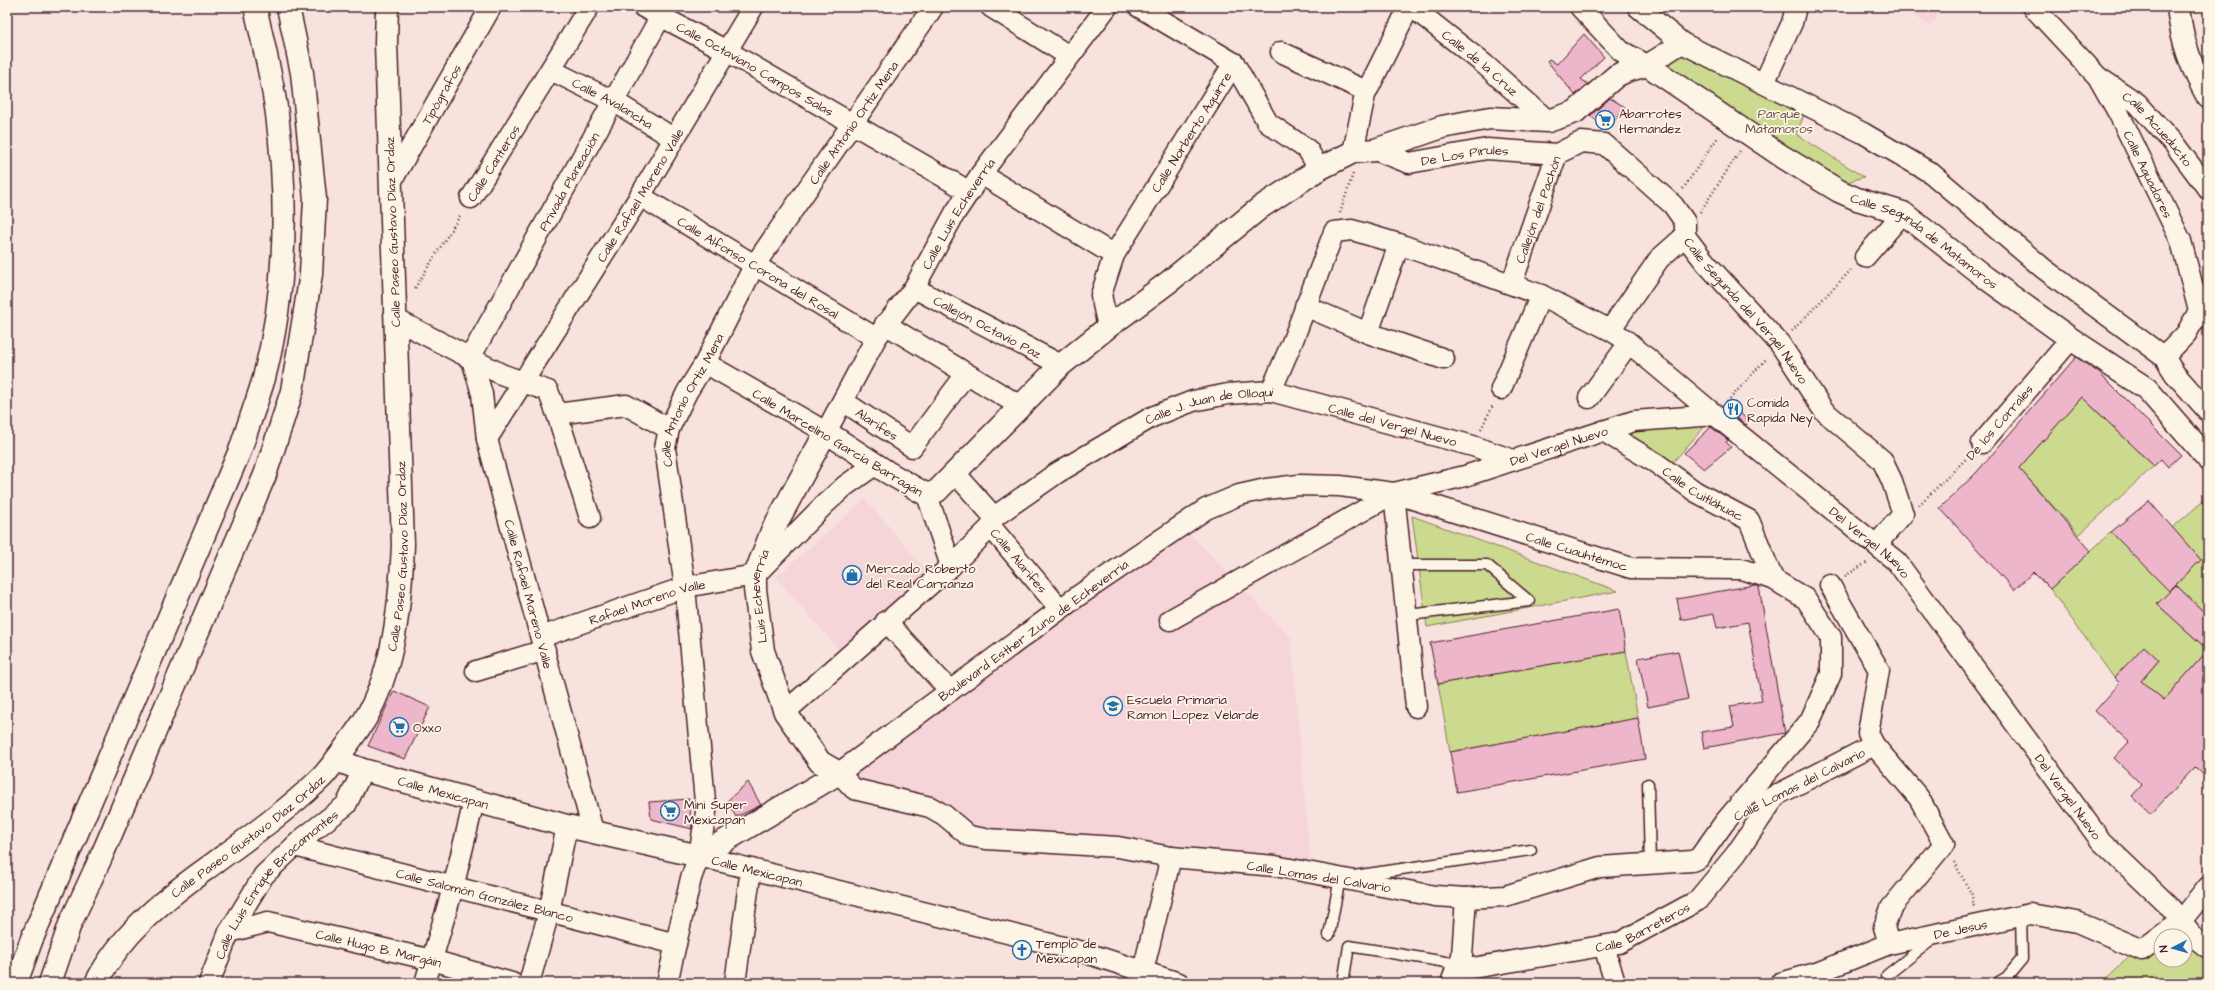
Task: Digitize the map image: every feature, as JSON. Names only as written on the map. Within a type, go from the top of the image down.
[{"type":"main road","points":[[16,983],[30,941],[241,448],[263,379],[278,306],[284,232],[283,193],[277,114],[270,72],[255,7]]},
{"type":"main road","points":[[50,983],[70,924],[105,847],[265,475],[292,391],[311,274],[315,198],[302,73],[288,7]]},
{"type":"main road","name":"Calle Paseo Gustavo Díaz Ordaz","points":[[96,983],[114,955],[137,925],[193,878],[259,830],[319,781],[336,760],[364,720],[376,695],[388,662],[400,596],[403,545],[386,43],[387,7]]},
{"type":"main road","points":[[2178,7],[2190,61],[2208,97]]},
{"type":"main road","points":[[928,495],[937,491],[956,474],[1061,365],[1108,327],[1170,281],[1261,207],[1319,169],[1353,152],[1375,150],[1442,127],[1490,118],[1548,120],[1574,112],[1616,76],[1647,65]]},
{"type":"main road","name":"Calle Segunda de Matamoros","points":[[1647,65],[1728,121],[1839,191],[1857,199],[1903,213],[1986,278],[2147,389],[2208,459]]},
{"type":"main road","name":"Calle Marcelino García Barragán","points":[[826,432],[928,495]]},
{"type":"main road","name":"Luis Echeverria","points":[[826,432],[772,531],[755,575],[763,651],[785,712],[820,762],[839,773]]},
{"type":"main road","name":"Calle Mexicapan","points":[[336,760],[363,770],[567,826],[699,856]]},
{"type":"main road","name":"Boulevard Esther Zuno de Echeverría","points":[[699,856],[839,773]]},
{"type":"street","points":[[386,43],[395,7]]},
{"type":"street","name":"Tipógrafos","points":[[391,182],[491,7]]},
{"type":"street","name":"Calle Canteros","points":[[471,198],[589,7]]},
{"type":"street","name":"Calle Octaviano Campos Salas","points":[[643,7],[663,12],[725,50],[970,192]]},
{"type":"street","name":"Calle Rafael Moreno Valle","points":[[487,439],[640,196],[725,50],[753,7]]},
{"type":"street","name":"Calle Antonio Ortiz Mena","points":[[667,983],[691,878],[699,856],[706,812],[685,587],[665,448],[669,429],[687,392],[705,363],[754,266],[851,123],[933,7]]},
{"type":"street","points":[[991,7],[1070,56]]},
{"type":"street","name":"Calle Luis Echeverría","points":[[826,432],[880,331],[914,288],[955,213],[981,174],[1107,7]]},
{"type":"street","points":[[1139,7],[1234,63]]},
{"type":"street","points":[[1353,152],[1366,91],[1410,7]]},
{"type":"street","name":"Calle de la Cruz","points":[[1410,7],[1484,64],[1548,120]]},
{"type":"street","points":[[1580,7],[1621,51],[1647,65],[1682,43]]},
{"type":"street","points":[[1638,7],[1682,43],[1864,133],[1931,173],[2044,270],[2164,357],[2175,374],[2208,411]]},
{"type":"street","points":[[1764,83],[1792,23],[1796,7]]},
{"type":"street","name":"Calle Aguadores","points":[[2033,7],[2098,77],[2119,114],[2181,241],[2204,315],[2164,357]]},
{"type":"street","name":"Privada Planeación","points":[[471,356],[663,12]]},
{"type":"street","points":[[1281,52],[1366,91]]},
{"type":"street","name":"Calle Norberto Aguirre","points":[[1108,327],[1101,295],[1114,255],[1234,63],[1268,123],[1308,150],[1319,169]]},
{"type":"street","name":"Calle Avalancha","points":[[551,70],[614,102],[673,138]]},
{"type":"street","name":"Calle Acueducto","points":[[2098,77],[2137,103],[2174,145],[2208,189]]},
{"type":"street","name":"Callejón del Pachón","points":[[1512,283],[1557,154],[1581,142],[1597,142]]},
{"type":"street","name":"Calle Segunda del Vergel Nuevo","points":[[1597,142],[1604,144],[1673,205],[1685,222],[1685,236],[1705,262],[1780,344],[1824,411],[1882,460],[1892,481],[1903,514],[1882,538],[1880,548]]},
{"type":"street","name":"De Los Pirules","points":[[1375,150],[1409,163],[1487,149],[1557,154]]},
{"type":"street","points":[[981,174],[1114,255]]},
{"type":"street","name":"Calle Alfonso Corona del Rosal","points":[[640,196],[754,266],[966,374],[1020,406]]},
{"type":"street","points":[[1865,257],[1903,213]]},
{"type":"street","points":[[1334,232],[1352,230],[1399,244],[1512,283],[1541,295],[1610,330],[1629,344],[1715,416]]},
{"type":"street","name":"Calle J. Juan de Olloqui","points":[[785,712],[886,621],[951,566],[993,522],[1057,473],[1152,416],[1200,400],[1240,392],[1271,391],[1293,340],[1334,232]]},
{"type":"street","points":[[1610,330],[1659,259],[1685,236]]},
{"type":"street","points":[[1368,333],[1399,244]]},
{"type":"street","name":"Callejón Octavio Paz","points":[[914,288],[1061,365]]},
{"type":"street","points":[[1501,389],[1541,295]]},
{"type":"street","points":[[1305,306],[1368,333],[1444,359]]},
{"type":"street","points":[[395,318],[471,356],[501,374],[548,391],[557,414],[590,518]]},
{"type":"street","name":"De los Corrales","points":[[1982,443],[2071,338]]},
{"type":"street","points":[[1589,398],[1629,344]]},
{"type":"street","name":"Calle Rafael Moreno Valle","points":[[471,356],[482,394],[487,439],[593,831]]},
{"type":"street","name":"Calle Marcelino García Barragán","points":[[705,363],[826,432]]},
{"type":"street","name":"Alarifes","points":[[842,401],[912,447],[966,374]]},
{"type":"street","name":"Calle del Vergel Nuevo","points":[[1271,391],[1473,446],[1513,460]]},
{"type":"street","points":[[557,414],[626,405],[669,429]]},
{"type":"street","name":"Del Vergel Nuevo","points":[[1394,493],[1465,476],[1634,421],[1715,416],[1897,562],[2101,841],[2168,905],[2182,920],[2195,938],[2208,948]]},
{"type":"street","name":"Calle Cuitláhuac","points":[[1603,431],[1656,463],[1696,492],[1749,520],[1773,579]]},
{"type":"street","points":[[755,575],[825,504],[845,486],[876,464]]},
{"type":"street","name":"Calle Alarifes","points":[[956,474],[1060,609]]},
{"type":"street","name":"Boulevard Esther Zuno de Echeverría","points":[[839,773],[1060,609],[1206,508],[1239,495],[1266,489],[1299,485],[1340,486],[1394,493]]},
{"type":"street","points":[[1170,620],[1394,493],[1408,615],[1416,707]]},
{"type":"street","name":"Calle Cuauhtémoc","points":[[1394,493],[1631,568],[1742,569],[1773,579],[1806,599]]},
{"type":"street","name":"Calle Marcelino García Barragán","points":[[928,495],[951,566]]},
{"type":"street","name":"Rafael Moreno Valle","points":[[476,671],[685,587],[755,575]]},
{"type":"street","points":[[1830,585],[1879,670],[1868,733],[1874,745],[1920,798],[1944,844],[1891,908],[1884,927],[1889,944]]},
{"type":"street","name":"Calle Lomas del Calvario","points":[[839,773],[854,789],[930,806],[944,815],[969,836],[986,839],[1118,847],[1171,858],[1275,866],[1435,896],[1466,898],[1505,896],[1600,867],[1692,861],[1699,858],[1724,823],[1810,721],[1832,674],[1831,637],[1806,599]]},
{"type":"street","points":[[886,621],[950,691]]},
{"type":"street","name":"Calle Lomas del Calvario","points":[[1724,823],[1777,794],[1874,745]]},
{"type":"street","name":"Calle Luis Enrique Bracamontes","points":[[209,983],[229,932],[264,875],[295,846],[346,804],[363,770]]},
{"type":"street","name":"Calle Barreteros","points":[[1454,973],[1619,942],[1697,901],[1736,854],[1777,794]]},
{"type":"street","points":[[425,983],[453,888],[474,801]]},
{"type":"street","points":[[529,983],[549,912],[567,826]]},
{"type":"street","name":"Calle Salomón González Blanco","points":[[295,846],[453,888],[676,944]]},
{"type":"street","name":"Calle Mexicapan","points":[[699,856],[1083,952],[1142,977],[1179,983]]},
{"type":"street","points":[[1142,977],[1171,858]]},
{"type":"street","points":[[735,983],[751,868]]},
{"type":"street","points":[[2182,920],[2208,887]]},
{"type":"street","points":[[1454,973],[1462,956],[1466,898]]},
{"type":"street","name":"De Jesus","points":[[1780,983],[1819,972],[1889,944],[2021,915],[2030,914],[2077,922],[2142,950],[2182,920]]},
{"type":"street","name":"Calle Hugo B. Margáin","points":[[229,932],[268,922],[432,960],[512,983]]},
{"type":"street","points":[[1604,946],[1615,983]]},
{"type":"lane","points":[[1402,565],[1487,565],[1529,601],[1408,615]]},
{"type":"lane","points":[[1648,784],[1650,864]]},
{"type":"lane","points":[[1329,935],[1340,878],[1531,850]]},
{"type":"lane","points":[[1997,983],[2007,977],[2022,959],[2021,915]]},
{"type":"lane","points":[[1887,975],[1940,933]]},
{"type":"lane","name":"Calle Barreteros","points":[[1342,983],[1349,946],[1454,973]]},
{"type":"path","points":[[1673,205],[1728,121]]},
{"type":"path","points":[[1685,236],[1750,135]]},
{"type":"path","points":[[1334,232],[1352,176],[1353,152]]},
{"type":"path","name":"Calle Canteros","points":[[412,292],[471,198]]},
{"type":"path","points":[[1715,416],[1780,344],[1865,257]]},
{"type":"path","points":[[1473,446],[1501,389]]},
{"type":"path","name":"De los Corrales","points":[[1924,502],[1982,443]]},
{"type":"path","points":[[1830,585],[1871,560],[1880,548]]},
{"type":"path","points":[[1944,844],[1972,895],[1977,924]]},
{"type":"shaded area","points":[[1901,7],[1945,7],[1930,26]]},
{"type":"shaded area","name":"Mercado Roberto del Real Carranza","points":[[865,499],[928,572],[839,650],[776,577]]},
{"type":"shaded area","name":"Escuela Primaria Ramon Lopez Velarde","points":[[1181,524],[1291,638],[1311,872],[969,836],[839,773]]},
{"type":"green space","name":"Parque Matamoros","points":[[1679,49],[1805,113],[1796,134],[1864,177],[1840,184],[1779,144],[1660,60]]},
{"type":"green space","points":[[2082,397],[2154,466],[2079,535],[2019,468]]},
{"type":"green space","points":[[1714,416],[1667,469],[1634,447],[1631,428]]},
{"type":"green space","points":[[2208,497],[2208,616],[2176,585],[2201,560],[2172,528]]},
{"type":"green space","points":[[1412,516],[1618,591],[1427,627]]},
{"type":"green space","points":[[2111,532],[2170,591],[2157,604],[2208,650],[2164,700],[2141,681],[2159,660],[2144,647],[2114,678],[2050,589]]},
{"type":"green space","points":[[1626,651],[1638,718],[1450,752],[1438,684]]},
{"type":"green space","points":[[2193,950],[2208,961],[2208,983],[2101,983],[2129,957],[2153,951],[2153,968],[2193,968]]},
{"type":"building","points":[[1584,34],[1604,57],[1581,79],[1588,84],[1575,95],[1547,61],[1549,59],[1557,64]]},
{"type":"building","name":"Abarrotes Hernandez","points":[[1610,98],[1625,107],[1608,129],[1590,116]]},
{"type":"building","points":[[2076,357],[2099,373],[2181,455],[2168,467],[2161,459],[2154,466],[2082,397],[2019,468],[2091,551],[2050,589],[2033,572],[2014,590],[1940,508],[1976,473]]},
{"type":"building","points":[[1733,405],[1749,422],[1746,425],[1727,410]]},
{"type":"building","points":[[1711,427],[1728,440],[1726,442],[1731,447],[1704,469],[1684,453]]},
{"type":"building","points":[[2149,501],[2201,560],[2169,591],[2111,532]]},
{"type":"building","points":[[1754,585],[1759,587],[1785,733],[1704,748],[1701,732],[1734,727],[1730,706],[1762,701],[1748,622],[1717,628],[1714,614],[1681,620],[1677,599]]},
{"type":"building","points":[[2176,585],[2208,616],[2208,650],[2157,604]]},
{"type":"building","points":[[1619,609],[1626,651],[1438,684],[1430,643]]},
{"type":"building","points":[[2144,646],[2159,660],[2141,681],[2164,700],[2208,650],[2208,779],[2195,767],[2151,814],[2132,796],[2142,785],[2114,758],[2129,742],[2095,711],[2120,683],[2114,678]]},
{"type":"building","points":[[1678,651],[1688,699],[1648,707],[1638,658]]},
{"type":"building","name":"Oxxo","points":[[394,691],[430,707],[405,759],[368,746]]},
{"type":"building","points":[[1638,718],[1645,759],[1457,792],[1450,752]]},
{"type":"building","points":[[748,782],[761,805],[736,817],[727,801]]},
{"type":"building","name":"Mini Super Mexicapan","points":[[689,799],[692,829],[651,819],[649,802]]},
{"type":"place","name":"Abarrotes Hernandez","points":[[1605,120]]},
{"type":"place","name":"Comida Rapida Ney","points":[[1733,409]]},
{"type":"place","name":"Mercado Roberto del Real Carranza","points":[[852,575]]},
{"type":"place","name":"Escuela Primaria Ramon Lopez Velarde","points":[[1113,706]]},
{"type":"place","name":"Oxxo","points":[[399,727]]},
{"type":"place","name":"Mini Super Mexicapan","points":[[670,811]]},
{"type":"place","name":"Templo de Mexicapan","points":[[1022,950]]}]
